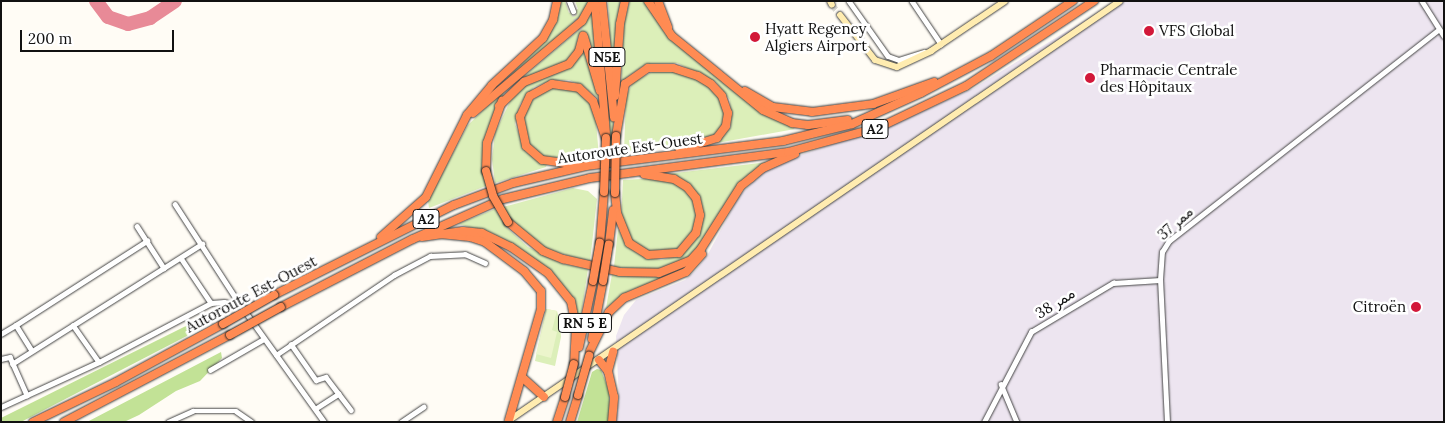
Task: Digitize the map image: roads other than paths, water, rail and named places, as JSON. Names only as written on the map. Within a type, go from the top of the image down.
[{"type":"highway","points":[[366,248],[404,220],[426,197],[462,123],[492,85],[543,38],[553,20],[557,1]]},
{"type":"highway","points":[[462,123],[582,21],[594,1]]},
{"type":"highway","name":"N5E","points":[[594,1],[605,107]]},
{"type":"highway","name":"N5E","points":[[602,1],[614,113]]},
{"type":"highway","name":"N5E","points":[[614,113],[620,24],[625,1]]},
{"type":"highway","points":[[648,1],[658,20],[707,66],[753,103],[792,122],[825,125],[884,109]]},
{"type":"highway","points":[[658,1],[665,21],[680,42]]},
{"type":"highway","name":"Autoroute Est-Ouest","points":[[33,422],[116,382],[274,295],[454,205],[513,184],[586,166],[644,157],[783,141],[844,126],[958,74],[1073,1]]},
{"type":"highway","name":"Autoroute Est-Ouest","points":[[64,422],[413,239],[503,199],[558,185],[624,173],[732,161],[826,144],[880,127],[937,102],[1094,1]]},
{"type":"highway","name":"N5E","points":[[499,106],[524,82],[570,64],[579,51],[583,36],[605,107]]},
{"type":"highway","points":[[616,136],[623,87],[644,70],[659,66],[681,70],[698,76],[717,90],[728,113],[726,126],[717,138],[644,157]]},
{"type":"highway","points":[[707,66],[767,104],[808,112],[873,104],[958,74]]},
{"type":"highway","points":[[514,78],[499,106],[487,143],[486,171],[493,196],[508,222],[530,243],[563,259],[646,274],[674,269],[691,260],[713,234]]},
{"type":"highway","points":[[586,166],[547,161],[529,150],[519,124],[526,100],[547,85],[576,86],[593,101],[606,138]]},
{"type":"highway","name":"RN 5 E","points":[[557,422],[574,364],[600,243],[606,138],[605,107]]},
{"type":"highway","name":"RN 5 E","points":[[570,422],[590,353],[609,244],[615,193],[616,136],[614,113]]},
{"type":"highway","points":[[590,353],[609,312],[624,298],[686,272],[696,262],[742,186],[763,168],[826,144]]},
{"type":"highway","points":[[615,193],[624,237],[640,252],[656,256],[679,253],[696,233],[699,206],[687,186],[664,176],[624,173]]},
{"type":"highway","points":[[413,239],[463,231],[495,238],[548,273],[571,301],[576,327],[574,364]]},
{"type":"highway","points":[[440,234],[470,237],[485,242],[507,256],[536,284],[542,299],[523,378],[508,421]]},
{"type":"highway","points":[[608,371],[613,352]]},
{"type":"highway","points":[[599,360],[608,371],[614,397],[612,422]]},
{"type":"highway","points":[[523,378],[544,397]]},
{"type":"main road","points":[[840,15],[870,56],[880,63],[903,66],[931,51],[1006,1]]},
{"type":"main road","points":[[508,421],[613,352],[1120,1]]},
{"type":"street","points":[[569,1],[573,11]]},
{"type":"street","points":[[849,1],[888,56],[899,60],[931,51]]},
{"type":"street","points":[[912,1],[942,44]]},
{"type":"street","points":[[1422,1],[1444,36]]},
{"type":"street","name":"ممر 37","points":[[1167,422],[1160,280],[1162,252],[1169,241],[1439,29]]},
{"type":"street","points":[[175,204],[262,340],[276,355],[324,422]]},
{"type":"street","points":[[137,226],[164,268]]},
{"type":"street","points":[[1,334],[147,241]]},
{"type":"street","points":[[12,364],[31,349],[73,325],[202,244]]},
{"type":"street","points":[[276,355],[394,275],[430,256],[465,254],[485,263]]},
{"type":"street","points":[[182,258],[211,303]]},
{"type":"street","name":"ممر 38","points":[[984,422],[1001,384],[1031,332],[1113,283],[1160,280]]},
{"type":"street","points":[[1,407],[98,362],[211,303],[241,306]]},
{"type":"street","points":[[16,325],[31,349]]},
{"type":"street","points":[[73,325],[98,362]]},
{"type":"street","points":[[210,370],[262,340]]},
{"type":"street","points":[[292,344],[316,380],[326,377],[351,410]]},
{"type":"street","points":[[1,359],[8,356],[27,395]]},
{"type":"street","points":[[1001,384],[1017,422]]},
{"type":"street","points":[[316,409],[339,394]]},
{"type":"street","points":[[401,422],[423,407]]},
{"type":"street","points":[[168,422],[183,413],[236,411],[252,422]]},
{"type":"tunnel","points":[[832,5],[840,15]]},
{"type":"tunnel","points":[[573,11],[583,36]]},
{"type":"place","name":"VFS Global","points":[[1149,31]]},
{"type":"place","name":"Hyatt Regency Algiers Airport","points":[[755,37]]},
{"type":"place","name":"Pharmacie Centrale des Hôpitaux","points":[[1090,78]]},
{"type":"place","name":"Citroën","points":[[1416,307]]}]
